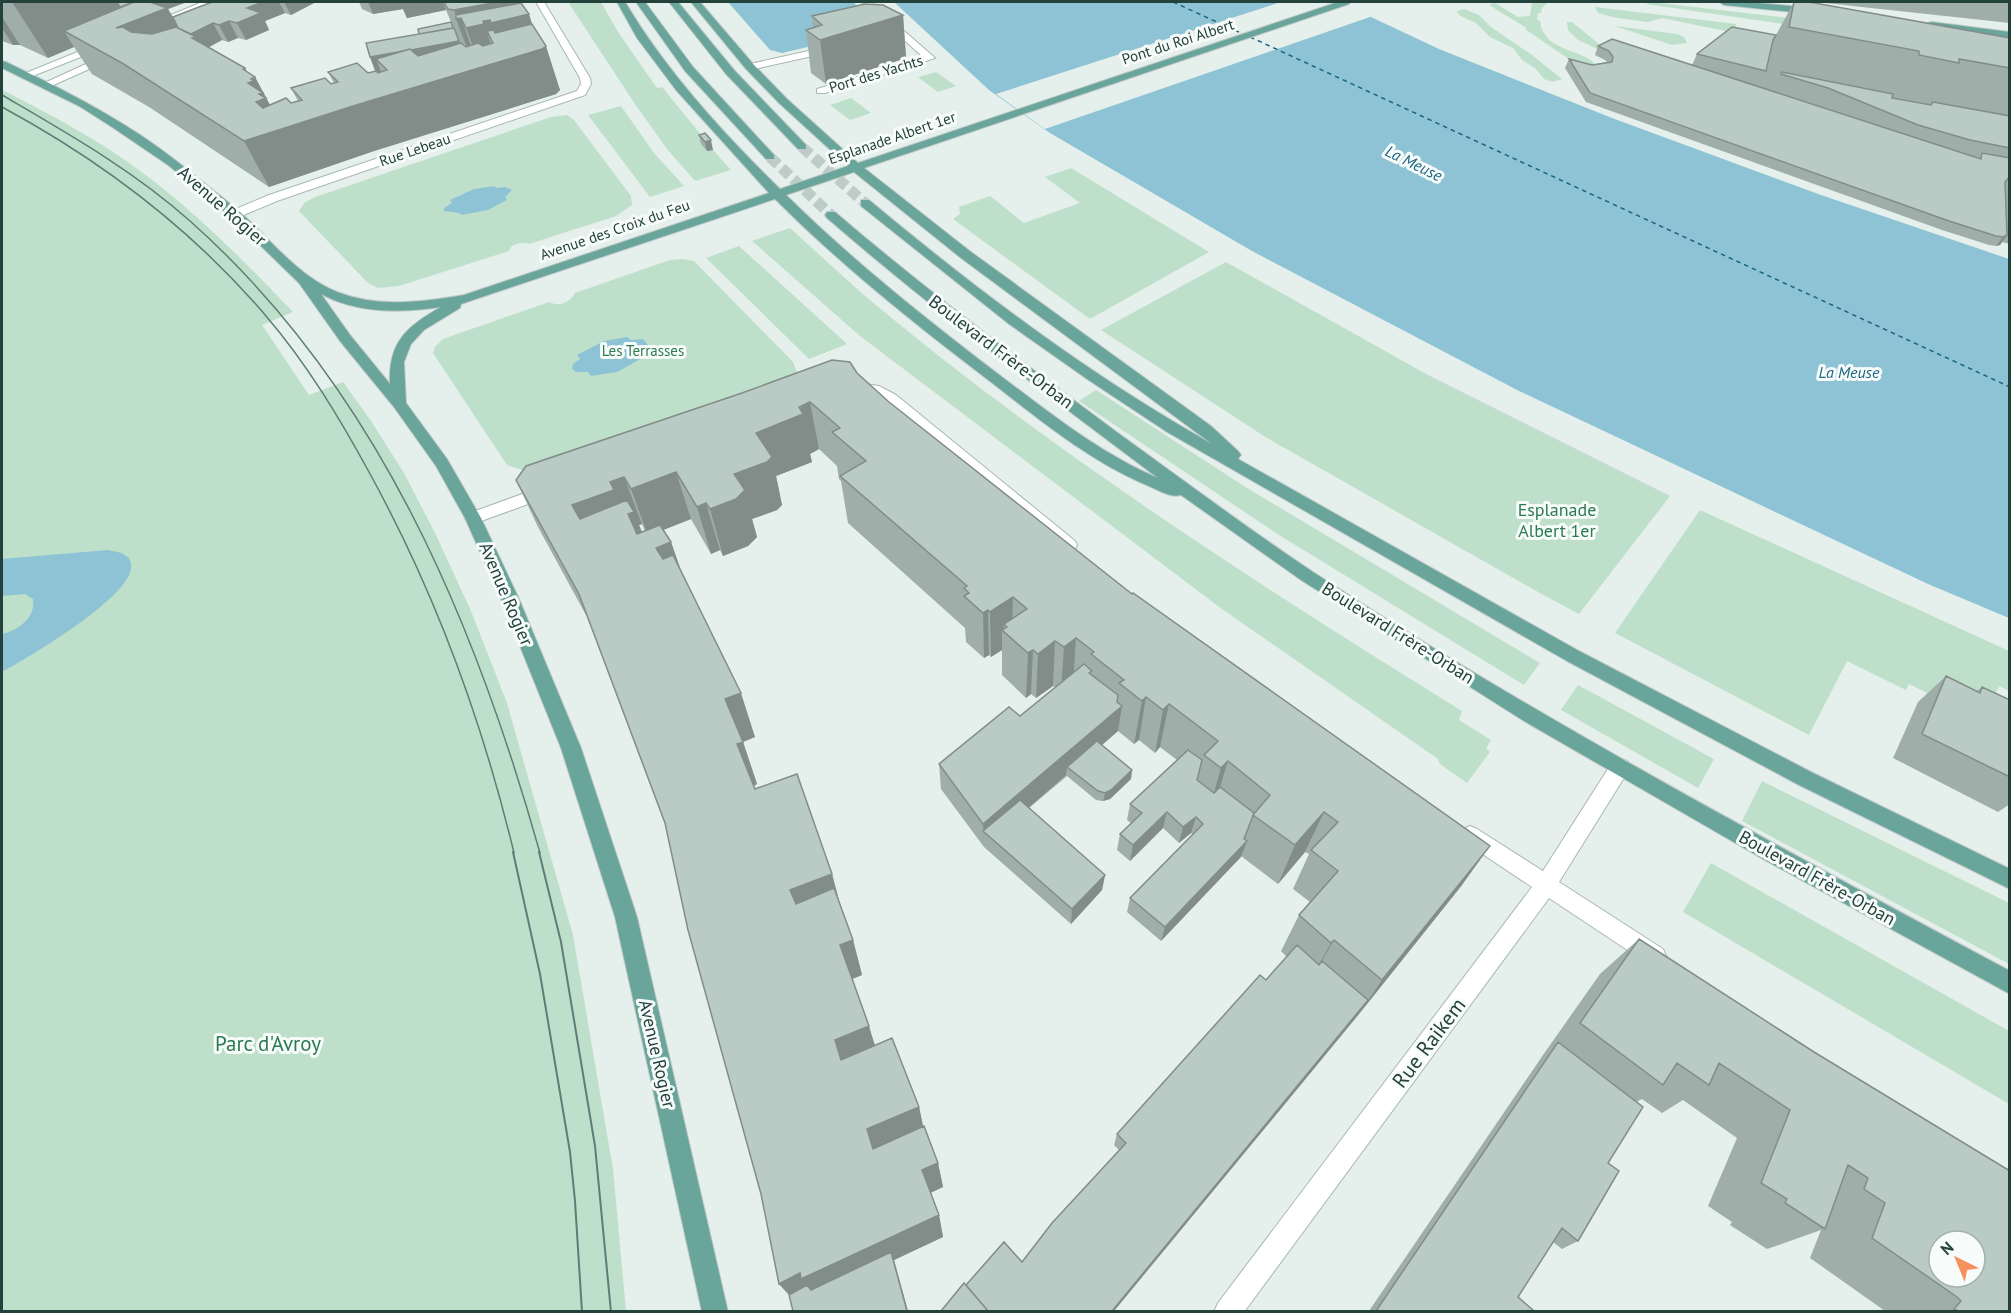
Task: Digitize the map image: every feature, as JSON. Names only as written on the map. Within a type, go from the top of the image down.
[{"type":"main road","points":[[621,2],[645,42],[690,100],[775,193],[868,277],[970,359],[1050,419],[1138,476],[1196,498]]},
{"type":"main road","points":[[640,2],[689,69],[770,157]]},
{"type":"main road","points":[[673,2],[730,72],[802,147]]},
{"type":"main road","points":[[695,2],[750,67],[813,131],[854,166],[966,255],[1206,430],[1248,471]]},
{"type":"main road","name":"Pont du Roi Albert","points":[[1019,111],[1345,2]]},
{"type":"main road","points":[[1724,2],[1820,12]]},
{"type":"main road","points":[[1919,24],[2010,35]]},
{"type":"main road","name":"Avenue Rogier","points":[[2,64],[83,104],[153,149],[235,214],[304,280],[345,338],[399,404],[442,463],[473,518],[510,599],[571,748],[626,917],[715,1311]]},
{"type":"main road","name":"Esplanade Albert 1er","points":[[775,193],[1019,111]]},
{"type":"main road","name":"Avenue des Croix du Feu","points":[[466,299],[775,193]]},
{"type":"main road","name":"Boulevard Frère-Orban","points":[[865,202],[914,245],[970,288],[1112,391],[1172,428],[1573,656],[1806,779],[2010,880]]},
{"type":"main road","name":"Boulevard Frère-Orban","points":[[831,214],[932,300],[1196,498],[1307,576],[1484,687],[1620,767],[2010,983]]},
{"type":"main road","points":[[304,280],[332,296],[357,304],[389,308],[428,306],[466,299]]},
{"type":"main road","points":[[399,404],[397,360],[403,343],[438,315],[466,299]]},
{"type":"street","points":[[137,31],[209,2]]},
{"type":"street","name":"Rue Lebeau","points":[[235,214],[273,198],[580,93],[586,84],[585,78],[540,2]]},
{"type":"street","name":"Port des Yachts","points":[[821,91],[930,58],[896,33],[866,2]]},
{"type":"street","points":[[1987,32],[2010,42]]},
{"type":"street","points":[[26,75],[116,39]]},
{"type":"street","points":[[750,67],[839,47]]},
{"type":"street","points":[[45,85],[124,50]]},
{"type":"street","points":[[86,52],[81,55],[81,59],[93,61],[103,59]]},
{"type":"street","points":[[840,387],[874,389],[891,398],[1087,559]]},
{"type":"street","points":[[473,518],[558,487]]},
{"type":"street","name":"Rue Raikem","points":[[1227,1311],[1545,886],[1620,767]]},
{"type":"street","points":[[1459,827],[1545,886],[1672,967]]},
{"type":"green space","points":[[568,2],[601,2],[618,32],[657,88],[662,87],[707,142],[702,144],[707,151],[713,150],[731,170],[695,181],[667,149],[635,104]]},
{"type":"green space","points":[[1532,2],[1548,2],[1542,8],[1541,13],[1538,13],[1537,20],[1540,21],[1549,39],[1591,60],[1596,66],[1579,66],[1525,29],[1527,28],[1489,5],[1495,3],[1518,17],[1530,16]]},
{"type":"green space","points":[[1651,2],[1789,18],[1790,25],[1646,4]]},
{"type":"green space","points":[[1595,7],[1736,24],[1735,33],[1662,18],[1647,22],[1612,17],[1598,13]]},
{"type":"green space","points":[[1464,9],[1479,15],[1491,27],[1562,79],[1553,82],[1544,79],[1535,68],[1522,60],[1513,48],[1490,37],[1476,23],[1459,15],[1457,11]]},
{"type":"green space","points":[[1567,22],[1572,22],[1605,49],[1602,51],[1578,40],[1568,30]]},
{"type":"green space","points":[[1615,26],[1677,34],[1684,37],[1687,43],[1672,45]]},
{"type":"green space","points":[[936,72],[956,86],[938,92],[918,77]]},
{"type":"green space","name":"Parc d'Avroy","points":[[2,90],[74,128],[143,173],[202,222],[275,293],[293,312],[262,325],[309,395],[343,382],[404,473],[436,535],[471,611],[507,703],[573,935],[613,1169],[626,1311],[2,1311]]},
{"type":"green space","points":[[851,98],[871,113],[850,120],[830,105]]},
{"type":"green space","points":[[621,106],[654,153],[684,186],[650,197],[588,115]]},
{"type":"green space","points":[[567,115],[574,120],[631,196],[632,205],[616,216],[529,244],[518,244],[512,246],[509,251],[399,286],[378,288],[368,283],[299,211],[304,203],[315,197],[551,117]]},
{"type":"green space","points":[[1071,168],[1209,252],[1090,319],[953,219],[960,214],[959,207],[990,196],[1024,223],[1080,203],[1045,177]]},
{"type":"green space","points":[[790,228],[866,297],[1017,416],[1163,519],[1462,711],[1459,720],[1491,740],[1486,748],[1490,752],[1467,783],[1440,764],[1438,759],[1222,609],[860,336],[752,241]]},
{"type":"green space","points":[[739,246],[847,344],[809,359],[706,258]]},
{"type":"green space","name":"Les Terrasses","points":[[670,260],[694,261],[793,362],[798,375],[525,471],[507,465],[433,353],[435,347],[443,339],[549,302],[564,303],[575,293]]},
{"type":"green space","name":"Esplanade Albert 1er","points":[[1226,262],[1428,375],[1670,496],[1579,614],[1267,438],[1101,330]]},
{"type":"green space","points":[[1096,390],[1247,488],[1540,663],[1524,685],[1279,535],[1079,401]]},
{"type":"green space","points":[[1700,510],[2009,651],[2009,691],[1999,686],[1984,721],[1909,684],[1906,690],[1847,661],[1809,735],[1615,633]]},
{"type":"green space","points":[[1578,685],[1714,759],[1698,788],[1561,710]]},
{"type":"green space","points":[[1762,781],[2009,903],[2009,964],[1742,821]]},
{"type":"green space","points":[[1711,863],[2009,1031],[2009,1104],[1683,912]]},
{"type":"water","points":[[728,2],[853,2],[875,23],[868,33],[782,53],[770,50]]},
{"type":"water","name":"La Meuse","points":[[894,2],[1339,2],[1439,49],[1612,118],[1821,195],[2009,259],[2009,618],[1928,584],[1519,391],[1252,251],[1050,133],[989,90]]},
{"type":"water","points":[[495,186],[512,190],[505,197],[507,200],[488,210],[462,215],[444,211],[444,208],[452,203],[450,200],[474,189]]},
{"type":"water","points":[[627,337],[631,340],[643,339],[649,346],[641,353],[644,357],[617,372],[591,376],[588,372],[576,372],[572,369],[573,364],[580,359],[577,355],[604,341]]},
{"type":"water","points":[[108,550],[122,553],[129,558],[131,565],[126,581],[114,595],[76,626],[2,672],[2,634],[14,630],[25,622],[32,612],[33,599],[25,594],[2,596],[2,559]]},
{"type":"pier","points":[[1281,2],[1343,2],[1373,16],[1045,129],[996,94]]},
{"type":"building","points":[[117,2],[134,2],[120,7]]},
{"type":"building","points":[[134,2],[150,2],[167,8],[116,28],[123,27],[131,32],[152,34],[176,27],[196,37],[192,38],[245,68],[243,69],[255,77],[251,79],[254,81],[248,83],[263,93],[259,94],[266,98],[256,102],[263,108],[286,98],[291,103],[302,100],[291,88],[325,78],[331,84],[338,82],[328,72],[357,63],[368,73],[376,71],[378,73],[387,70],[376,59],[410,49],[418,56],[461,43],[466,47],[478,43],[483,46],[493,43],[487,31],[494,30],[495,33],[532,24],[546,46],[244,141],[122,63],[64,31]]},
{"type":"building","points":[[212,2],[263,2],[247,8],[261,13],[237,23],[229,21],[219,25],[213,23],[191,34],[178,28],[173,17]]},
{"type":"building","points":[[444,2],[498,2],[454,10],[448,9]]},
{"type":"building","points":[[1794,2],[1809,2],[2010,38],[2010,68],[1959,59],[1959,63],[1919,55],[1919,51],[1789,27]]},
{"type":"building","points":[[521,3],[529,14],[491,23],[490,20],[483,21],[484,24],[466,28],[461,18],[456,19],[456,15]]},
{"type":"building","points":[[865,4],[883,5],[903,15],[820,40],[806,30],[822,25],[812,16]]},
{"type":"building","points":[[451,22],[453,28],[419,34],[418,29]]},
{"type":"building","points":[[1732,27],[1776,35],[1766,71],[1697,54]]},
{"type":"building","points":[[454,28],[459,41],[370,57],[366,43]]},
{"type":"building","points":[[1612,39],[1981,159],[1982,153],[2010,158],[2010,176],[2005,182],[2007,235],[1996,236],[1949,221],[1590,93],[1569,59],[1592,65],[1612,62],[1613,57],[1609,51],[1598,46]]},
{"type":"building","points":[[1782,72],[1893,94],[1892,98],[1931,105],[1933,102],[2010,116],[2010,148],[1970,140],[1918,125],[1828,88],[1781,74]]},
{"type":"building","points":[[705,133],[711,140],[705,142],[699,135]]},
{"type":"building","points":[[832,360],[850,362],[857,373],[889,402],[1132,594],[1490,846],[1382,980],[1334,940],[1331,943],[1299,915],[1338,871],[1311,850],[1338,822],[1324,812],[1295,845],[1253,815],[1270,795],[1228,761],[1221,768],[1204,755],[1218,741],[1169,704],[1163,710],[1146,697],[1142,701],[1119,683],[1124,680],[1091,654],[1094,652],[1076,638],[1064,647],[1055,641],[1038,654],[1033,650],[1028,653],[1002,630],[1007,627],[1004,624],[1027,609],[1013,597],[990,612],[988,610],[983,613],[964,596],[969,593],[964,588],[967,586],[840,476],[866,461],[832,432],[840,428],[810,402],[799,407],[803,414],[756,433],[772,457],[767,462],[734,474],[745,490],[736,499],[710,509],[706,503],[697,507],[676,472],[631,489],[624,477],[610,482],[614,490],[572,505],[580,519],[627,500],[634,512],[628,514],[637,534],[660,525],[671,542],[656,548],[663,559],[673,555],[741,693],[725,699],[743,742],[737,744],[755,789],[797,774],[832,874],[790,890],[796,904],[834,888],[853,940],[840,945],[869,1026],[835,1040],[841,1060],[892,1038],[919,1107],[867,1129],[873,1149],[924,1126],[938,1163],[922,1170],[939,1215],[801,1279],[800,1273],[779,1284],[761,1194],[688,930],[665,823],[579,594],[516,480],[526,466]]},
{"type":"building","points":[[1084,664],[1092,671],[1089,673],[1118,695],[1117,702],[1122,706],[983,824],[939,764],[1009,707],[1020,716]]},
{"type":"building","points":[[1946,676],[1980,693],[1982,687],[2010,700],[2010,777],[1922,734]]},
{"type":"building","points":[[1097,741],[1132,770],[1105,793],[1098,791],[1067,767]]},
{"type":"building","points":[[1188,750],[1202,760],[1197,780],[1214,793],[1220,787],[1254,813],[1244,839],[1247,841],[1165,927],[1130,898],[1203,824],[1196,817],[1183,827],[1167,812],[1133,845],[1120,834],[1142,813],[1130,804]]},
{"type":"building","points":[[1020,800],[1105,875],[1072,909],[983,831]]},
{"type":"building","points":[[1639,939],[1814,1052],[2010,1171],[2010,1311],[1958,1311],[1954,1309],[1961,1301],[1945,1289],[1987,1289],[1987,1229],[1927,1229],[1927,1276],[1872,1238],[1885,1203],[1864,1189],[1868,1178],[1848,1165],[1825,1229],[1785,1203],[1787,1199],[1761,1183],[1790,1110],[1719,1063],[1709,1085],[1677,1063],[1663,1085],[1580,1023]]},
{"type":"building","points":[[1297,945],[1319,965],[1322,961],[1368,1000],[1112,1311],[988,1311],[966,1285],[1004,1242],[1022,1262],[1052,1223],[1126,1143],[1117,1134],[1260,975],[1266,980]]},
{"type":"building","points":[[1558,1042],[1643,1107],[1608,1163],[1619,1171],[1578,1241],[1562,1228],[1518,1297],[1534,1311],[1376,1311]]},
{"type":"building","points":[[891,1252],[907,1311],[793,1311],[789,1295],[807,1285],[811,1290]]},
{"type":"building","points":[[964,1283],[988,1311],[941,1311]]},
{"type":"ferry route","points":[[1173,2],[1243,34]]},
{"type":"ferry route","points":[[1250,37],[2010,387]]},
{"type":"tunnel","points":[[802,147],[865,203]]},
{"type":"tunnel","points":[[770,157],[831,215]]},
{"type":"tram line","points":[[2,95],[123,169],[190,221],[256,286],[314,356],[365,432],[410,511],[449,593],[484,678],[514,765],[540,853]]},
{"type":"tram line","points":[[2,107],[75,150],[144,199],[176,226],[238,284],[281,334],[309,372],[369,472],[415,563],[471,706],[487,754],[514,853]]},
{"type":"tram line","points":[[513,852],[540,974],[570,1152],[582,1312]]},
{"type":"tram line","points":[[539,852],[561,942],[595,1146],[611,1312]]}]
